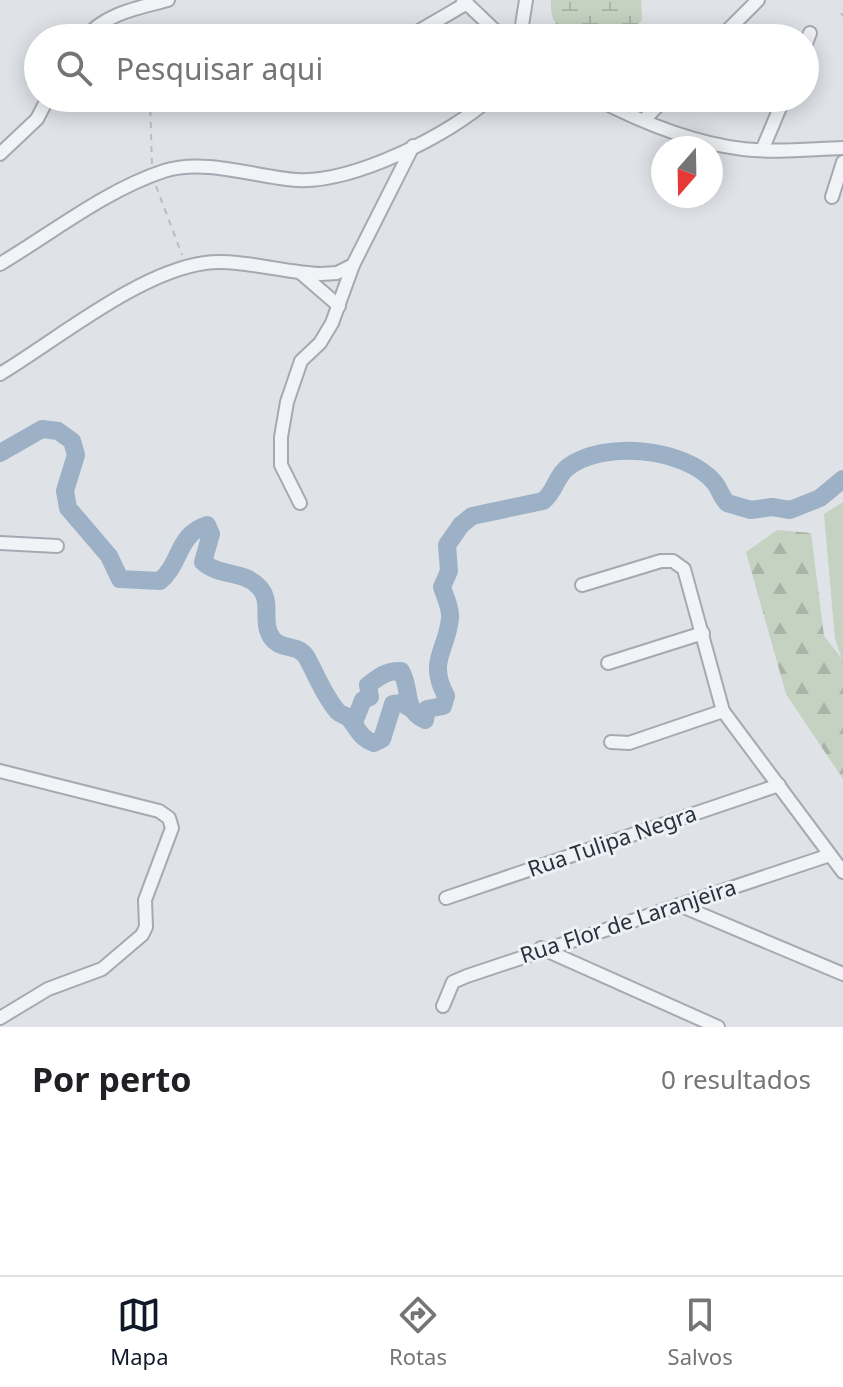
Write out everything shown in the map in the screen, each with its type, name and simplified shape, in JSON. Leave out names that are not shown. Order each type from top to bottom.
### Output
[{"type":"street","points":[[98,24],[115,15],[168,0]]},
{"type":"street","points":[[522,24],[526,0]]},
{"type":"street","points":[[734,24],[758,0]]},
{"type":"street","points":[[430,24],[465,2],[488,24]]},
{"type":"street","points":[[0,154],[41,112]]},
{"type":"street","points":[[0,264],[127,187],[165,171],[212,169],[319,180],[413,146],[447,130],[471,112]]},
{"type":"street","points":[[628,112],[720,145],[843,148]]},
{"type":"street","points":[[645,119],[652,112]]},
{"type":"street","points":[[763,148],[778,112]]},
{"type":"street","points":[[300,503],[281,465],[285,411],[297,368],[327,333],[353,265],[413,146]]},
{"type":"street","points":[[832,197],[843,162]]},
{"type":"street","points":[[0,374],[121,297],[186,267],[207,262],[321,274],[337,273],[353,265]]},
{"type":"street","points":[[302,274],[339,306]]},
{"type":"street","points":[[0,543],[57,546]]},
{"type":"street","points":[[582,585],[649,563],[673,561],[679,565],[686,574],[723,711],[843,872]]},
{"type":"street","points":[[608,663],[703,633]]},
{"type":"street","points":[[611,742],[629,743],[723,711]]},
{"type":"street","points":[[0,771],[159,811],[169,818],[172,828],[145,900],[146,927],[142,935],[102,969],[48,989],[0,1018]]},
{"type":"street","name":"Rua Tulipa Negra","points":[[446,898],[779,785]]},
{"type":"street","name":"Rua Flor de Laranjeira","points":[[443,1006],[453,982],[541,948],[830,855]]},
{"type":"street","points":[[679,905],[843,974]]},
{"type":"street","points":[[541,948],[718,1027]]},
{"type":"green space","points":[[551,0],[641,0],[642,20],[638,24],[556,24]]},
{"type":"green space","points":[[843,502],[843,662],[835,639],[824,514]]},
{"type":"green space","points":[[777,530],[811,533],[824,636],[843,660],[843,779],[786,694],[746,552]]},
{"type":"waterway","points":[[0,453],[42,429],[58,431],[72,441],[76,455],[65,491],[68,508],[109,556],[120,579],[160,581],[184,542],[197,529],[207,525],[211,534],[203,562],[258,586],[265,598],[267,625],[272,638],[304,653],[333,706],[349,718],[369,741],[374,743],[382,739],[393,704],[402,703],[410,708]]},
{"type":"waterway","points":[[349,718],[355,720],[363,700],[370,697],[368,685],[396,671],[401,671],[410,705],[418,716],[425,720],[427,709],[443,706],[446,696],[438,665],[450,618],[442,587],[449,571],[447,545],[461,525],[472,516],[543,501],[564,471],[583,458],[622,451],[665,455],[701,470],[714,482],[727,503],[751,510],[772,507],[790,510],[820,498],[843,479]]}]
